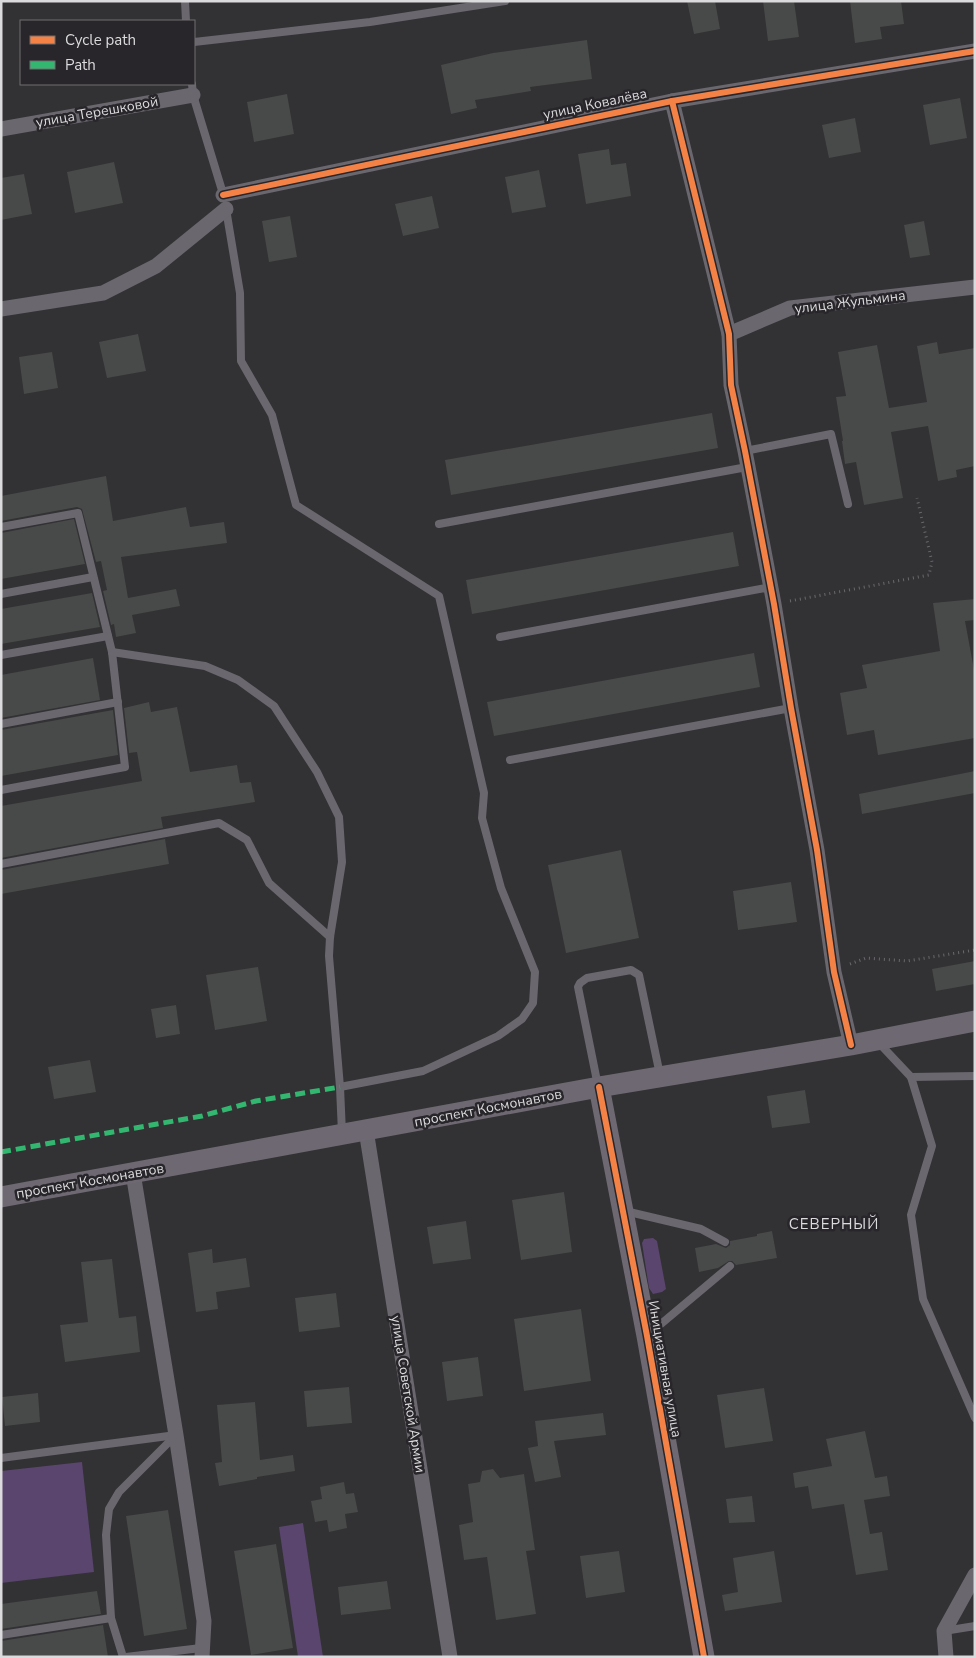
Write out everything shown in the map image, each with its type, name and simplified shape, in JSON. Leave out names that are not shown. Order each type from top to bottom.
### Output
[{"type":"main road","name":"проспект Космонавтов","points":[[1,1198],[599,1087],[851,1045],[975,1020]]},
{"type":"main road","name":"Инициативная улица","points":[[599,1087],[647,1336],[704,1657]]},
{"type":"street","name":"улица Ковалёва","points":[[225,202],[672,101],[975,51]]},
{"type":"street","name":"улица Терешковой","points":[[1,129],[193,90]]},
{"type":"street","points":[[672,101],[729,334],[731,385],[774,604],[817,850],[834,972],[851,1045]]},
{"type":"street","points":[[1,310],[103,293],[156,266],[225,202]]},
{"type":"street","name":"улица Жульмина","points":[[729,334],[790,308],[975,287]]},
{"type":"street","name":"улица Советской Армии","points":[[366,1130],[450,1657]]},
{"type":"street","points":[[133,1173],[204,1621],[201,1652]]},
{"type":"street","points":[[946,1657],[944,1631],[975,1575]]},
{"type":"lane","points":[[185,1],[186,20]]},
{"type":"lane","points":[[195,42],[370,22],[505,1]]},
{"type":"lane","points":[[193,90],[225,202],[240,293],[242,361],[272,415],[296,505],[439,596],[484,793],[482,818],[501,888],[535,972],[533,1003],[522,1018],[498,1036],[423,1071],[340,1087]]},
{"type":"lane","points":[[745,450],[831,434],[848,504]]},
{"type":"lane","points":[[439,524],[747,467]]},
{"type":"lane","points":[[1,527],[78,513],[112,652],[125,767],[1,790]]},
{"type":"lane","points":[[1,594],[94,577]]},
{"type":"lane","points":[[500,637],[770,587]]},
{"type":"lane","points":[[1,655],[108,636]]},
{"type":"lane","points":[[112,652],[205,666],[238,680],[274,706],[317,772],[339,817],[342,862],[330,936],[329,956],[342,1135]]},
{"type":"lane","points":[[1,724],[118,702]]},
{"type":"lane","points":[[510,760],[791,708]]},
{"type":"lane","points":[[1,864],[218,823],[247,840],[269,883],[330,936]]},
{"type":"lane","points":[[599,1087],[578,987],[587,978],[631,970],[639,975],[661,1077]]},
{"type":"lane","points":[[876,1039],[911,1077],[932,1146],[911,1215],[923,1299],[975,1418]]},
{"type":"lane","points":[[911,1077],[975,1076]]},
{"type":"lane","points":[[622,1210],[701,1228],[726,1242]]},
{"type":"lane","points":[[647,1336],[730,1266]]},
{"type":"lane","points":[[1,1458],[176,1435]]},
{"type":"lane","points":[[176,1435],[119,1492],[109,1509],[106,1535],[111,1618],[124,1657],[201,1652]]},
{"type":"lane","points":[[1,1635],[111,1618]]},
{"type":"lane","points":[[944,1631],[975,1626]]},
{"type":"path","points":[[774,604],[929,575],[932,562],[917,498]]},
{"type":"path","points":[[834,972],[866,958],[907,962],[975,950]]},
{"type":"shaded area","points":[[653,1238],[657,1241],[666,1289],[653,1294],[649,1288],[642,1243],[644,1239]]},
{"type":"shaded area","points":[[82,1462],[94,1572],[1,1583],[1,1471]]},
{"type":"shaded area","points":[[303,1523],[323,1657],[298,1657],[279,1527]]},
{"type":"building","points":[[687,1],[715,1],[720,29],[694,34]]},
{"type":"building","points":[[763,1],[794,1],[799,37],[768,41]]},
{"type":"building","points":[[850,1],[901,1],[904,24],[880,27],[882,39],[855,43]]},
{"type":"building","points":[[587,40],[592,79],[530,87],[531,91],[475,100],[477,108],[451,114],[441,65],[493,53]]},
{"type":"building","points":[[287,94],[294,134],[254,142],[247,102]]},
{"type":"building","points":[[960,98],[967,138],[930,145],[923,105]]},
{"type":"building","points":[[855,118],[861,152],[829,158],[822,125]]},
{"type":"building","points":[[609,149],[611,165],[626,163],[631,196],[586,204],[578,154]]},
{"type":"building","points":[[114,162],[123,203],[75,213],[67,172]]},
{"type":"building","points":[[539,170],[546,207],[512,213],[505,177]]},
{"type":"building","points":[[24,174],[32,214],[1,220],[1,178]]},
{"type":"building","points":[[432,196],[439,228],[403,236],[395,204]]},
{"type":"building","points":[[290,216],[297,257],[269,262],[262,221]]},
{"type":"building","points":[[924,221],[930,255],[910,258],[904,225]]},
{"type":"building","points":[[138,334],[146,371],[107,378],[99,342]]},
{"type":"building","points":[[937,342],[939,354],[975,348],[975,466],[956,470],[957,477],[938,481],[928,426],[891,432],[903,498],[864,505],[856,462],[845,464],[836,397],[846,396],[838,352],[877,345],[889,408],[927,402],[917,346]]},
{"type":"building","points":[[52,352],[58,388],[24,394],[19,357]]},
{"type":"building","points":[[712,413],[718,448],[451,495],[445,460]]},
{"type":"building","points":[[106,476],[113,521],[186,507],[190,527],[224,522],[227,543],[121,557],[128,598],[176,589],[180,606],[132,615],[136,633],[116,637],[114,624],[111,625],[103,591],[107,590],[101,561],[96,562],[82,509],[77,507],[1,521],[1,496]]},
{"type":"building","points":[[74,519],[85,564],[1,579],[1,533]]},
{"type":"building","points":[[733,532],[739,566],[472,614],[466,580]]},
{"type":"building","points":[[92,593],[100,627],[1,644],[1,609]]},
{"type":"building","points":[[975,599],[975,620],[965,621],[975,675],[975,738],[878,755],[874,730],[847,735],[840,693],[867,688],[862,665],[940,651],[933,603]]},
{"type":"building","points":[[754,653],[760,687],[494,736],[487,702]]},
{"type":"building","points":[[93,658],[100,700],[1,718],[1,675]]},
{"type":"building","points":[[149,702],[151,712],[177,707],[190,772],[237,765],[240,783],[251,782],[255,802],[161,817],[163,828],[1,858],[1,806],[142,781],[137,752],[129,753],[124,708]]},
{"type":"building","points":[[113,710],[118,755],[1,776],[1,730]]},
{"type":"building","points":[[975,771],[975,793],[862,814],[859,794]]},
{"type":"building","points":[[165,839],[169,864],[1,894],[1,870]]},
{"type":"building","points":[[621,850],[639,938],[566,953],[548,865]]},
{"type":"building","points":[[791,882],[797,922],[738,930],[733,891]]},
{"type":"building","points":[[975,961],[975,984],[936,991],[932,969]]},
{"type":"building","points":[[258,967],[267,1021],[215,1030],[206,975]]},
{"type":"building","points":[[176,1005],[180,1034],[156,1038],[151,1009]]},
{"type":"building","points":[[90,1060],[96,1092],[54,1099],[48,1067]]},
{"type":"building","points":[[805,1090],[810,1123],[772,1128],[767,1096]]},
{"type":"building","points":[[564,1192],[572,1252],[521,1260],[512,1200]]},
{"type":"building","points":[[466,1221],[471,1259],[433,1264],[427,1227]]},
{"type":"building","points":[[772,1231],[777,1258],[736,1265],[729,1261],[718,1268],[699,1272],[695,1248],[716,1244],[726,1248],[730,1245],[730,1241]]},
{"type":"building","points":[[212,1249],[213,1263],[246,1258],[250,1287],[216,1292],[218,1309],[196,1312],[188,1253]]},
{"type":"building","points":[[112,1259],[119,1318],[136,1316],[140,1352],[65,1362],[60,1325],[88,1322],[81,1262]]},
{"type":"building","points":[[336,1293],[340,1327],[299,1332],[295,1298]]},
{"type":"building","points":[[581,1309],[591,1381],[524,1391],[514,1319]]},
{"type":"building","points":[[478,1357],[483,1396],[447,1401],[442,1362]]},
{"type":"building","points":[[349,1387],[352,1423],[307,1427],[304,1391]]},
{"type":"building","points":[[764,1388],[773,1441],[725,1448],[717,1395]]},
{"type":"building","points":[[38,1393],[40,1422],[5,1426],[2,1397]]},
{"type":"building","points":[[255,1402],[260,1460],[293,1455],[295,1471],[219,1486],[215,1463],[222,1462],[217,1405]]},
{"type":"building","points":[[603,1413],[606,1435],[554,1441],[561,1477],[535,1482],[528,1448],[538,1446],[535,1421]]},
{"type":"building","points":[[865,1431],[875,1478],[887,1476],[890,1496],[864,1500],[870,1534],[882,1532],[888,1570],[856,1575],[844,1504],[812,1509],[808,1486],[795,1488],[793,1473],[832,1466],[826,1439]]},
{"type":"building","points":[[493,1469],[500,1478],[524,1474],[535,1550],[526,1551],[536,1614],[496,1620],[487,1557],[464,1560],[459,1525],[473,1522],[468,1484],[480,1482],[482,1471]]},
{"type":"building","points":[[344,1482],[346,1494],[354,1493],[358,1512],[345,1514],[347,1528],[329,1532],[327,1520],[315,1522],[311,1501],[322,1499],[320,1487]]},
{"type":"building","points":[[752,1496],[755,1522],[729,1523],[726,1499]]},
{"type":"building","points":[[168,1510],[187,1629],[144,1636],[126,1516]]},
{"type":"building","points":[[276,1544],[293,1648],[251,1655],[234,1551]]},
{"type":"building","points":[[619,1551],[625,1592],[586,1598],[580,1556]]},
{"type":"building","points":[[774,1551],[782,1602],[725,1611],[722,1595],[738,1592],[733,1558]]},
{"type":"building","points":[[387,1581],[391,1609],[341,1615],[338,1587]]},
{"type":"building","points":[[97,1591],[101,1614],[1,1629],[1,1604]]},
{"type":"building","points":[[103,1625],[108,1657],[1,1657],[1,1641]]},
{"type":"marked path","points":[[1,1152],[202,1116],[256,1101],[340,1087]]},
{"type":"cycle path","points":[[223,195],[672,101],[975,51]]},
{"type":"cycle path","points":[[672,101],[729,334],[731,385],[774,604],[817,850],[834,972],[851,1045]]},
{"type":"cycle path","points":[[599,1087],[647,1336],[704,1657]]},
{"type":"district","name":"СЕВЕРНЫЙ","points":[[834,1224]]}]
